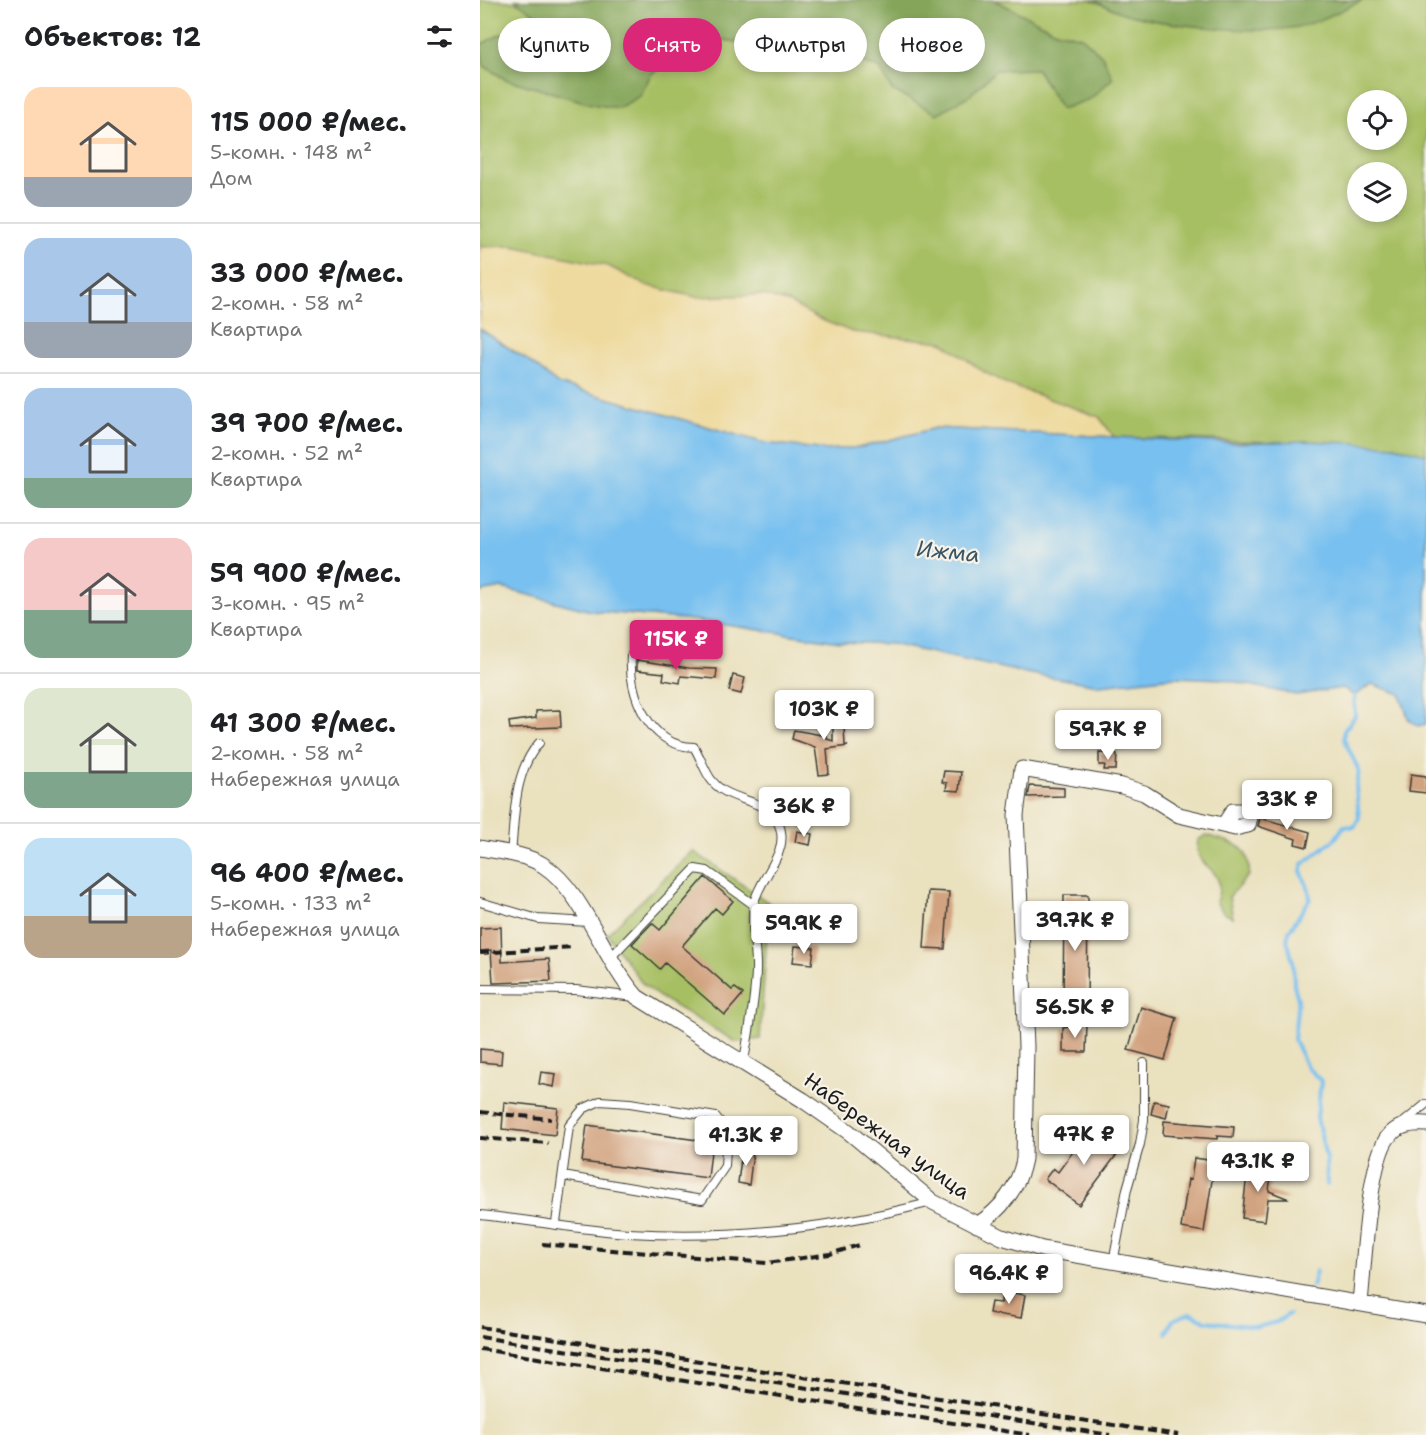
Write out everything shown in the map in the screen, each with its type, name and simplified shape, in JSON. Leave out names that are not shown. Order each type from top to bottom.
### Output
[{"type":"street","points":[[977,1225],[995,1211],[1012,1191],[1022,1172],[1024,1159],[1026,1046],[1016,815],[1022,769],[1122,786],[1144,793],[1179,815],[1224,825]]},
{"type":"street","name":"Набережная улица","points":[[480,848],[511,854],[542,865],[553,873],[589,922],[624,982],[637,997],[744,1061],[849,1132],[933,1202],[977,1225],[1002,1237],[1041,1249],[1319,1299],[1360,1303],[1426,1315]]},
{"type":"street","points":[[1360,1303],[1379,1159],[1387,1138],[1396,1129],[1410,1124],[1426,1124]]},
{"type":"lane","points":[[631,656],[631,681],[643,713],[654,730],[675,743],[694,747],[706,773],[715,784],[724,791],[764,808],[778,824],[781,834],[778,855],[754,905],[756,969],[744,1061]]},
{"type":"lane","points":[[511,854],[518,786],[530,754],[539,743]]},
{"type":"lane","points":[[611,957],[695,869],[707,870],[754,905]]},
{"type":"lane","points":[[480,902],[538,919],[589,922]]},
{"type":"lane","points":[[480,989],[576,990],[637,997]]},
{"type":"lane","points":[[1113,1263],[1127,1189],[1140,1144],[1144,1063]]},
{"type":"lane","points":[[556,1223],[569,1126],[583,1109],[600,1101],[630,1103],[716,1117],[728,1131],[725,1166],[702,1200],[563,1176]]},
{"type":"lane","points":[[1396,1129],[1426,1104]]},
{"type":"lane","points":[[480,1215],[626,1233],[739,1233],[822,1224],[933,1202]]},
{"type":"green space","points":[[480,0],[517,3],[541,18],[498,18],[498,36],[480,45]]},
{"type":"green space","points":[[515,0],[994,0],[1056,31],[1082,37],[1102,56],[1113,78],[1090,99],[1061,109],[1037,69],[996,70],[970,95],[937,114],[892,90],[882,72],[985,72],[985,18],[879,18],[879,68],[867,64],[867,18],[734,18],[734,42],[722,40],[722,18],[623,18],[623,72],[654,72],[640,96],[618,108],[592,104],[505,79],[484,66],[480,45],[498,36],[498,72],[611,72],[611,18],[540,18]]},
{"type":"green space","points":[[994,0],[1092,0],[1127,14],[1318,20],[1363,0],[1426,0],[1426,454],[1394,446],[1114,437],[1099,417],[1007,384],[984,372],[942,342],[852,332],[819,319],[790,303],[762,295],[695,297],[645,285],[608,266],[512,246],[480,247],[480,47],[484,66],[505,79],[592,104],[618,108],[640,96],[654,72],[722,72],[722,40],[734,42],[734,72],[867,72],[867,64],[879,68],[879,72],[882,72],[892,90],[937,113],[970,95],[996,70],[1037,69],[1048,89],[1082,37],[1056,31]]},
{"type":"green space","points":[[1092,0],[1363,0],[1309,24],[1273,30],[1253,30],[1162,22],[1122,12]]},
{"type":"green space","points":[[1206,835],[1238,846],[1247,856],[1249,875],[1229,897],[1233,918],[1223,912],[1216,902],[1219,889],[1218,880],[1200,858],[1198,840]]},
{"type":"green space","points":[[693,851],[769,903],[760,1039],[736,1042],[658,996],[642,983],[607,934]]},
{"type":"sand","points":[[512,246],[608,266],[645,285],[695,297],[762,295],[790,303],[819,319],[852,332],[942,342],[984,372],[1007,384],[1099,417],[1114,437],[936,428],[862,447],[828,450],[764,443],[558,384],[526,359],[480,329],[480,247]]},
{"type":"water","name":"Ижма","points":[[480,329],[526,359],[558,384],[765,443],[828,450],[862,447],[936,428],[1236,443],[1308,441],[1351,443],[1394,446],[1426,454],[1426,724],[1418,726],[1409,720],[1400,694],[1372,684],[1354,696],[1343,688],[1296,695],[1222,679],[1175,677],[1099,685],[1025,673],[891,644],[840,642],[693,620],[591,611],[502,588],[480,592]]},
{"type":"building","points":[[637,660],[689,668],[717,669],[716,679],[681,676],[680,683],[663,680],[664,673],[637,670]]},
{"type":"building","points":[[733,675],[745,678],[741,694],[729,691]]},
{"type":"building","points":[[560,710],[561,727],[510,729],[509,722],[536,718],[536,711]]},
{"type":"building","points":[[833,710],[843,710],[845,745],[848,746],[827,749],[829,774],[819,775],[815,747],[792,739],[794,730],[827,736],[827,739],[833,741]]},
{"type":"building","points":[[1063,726],[1085,726],[1085,743],[1063,743]]},
{"type":"building","points":[[1117,732],[1133,734],[1132,745],[1115,742]]},
{"type":"building","points":[[1099,753],[1117,754],[1116,770],[1104,770],[1105,765],[1099,765]]},
{"type":"building","points":[[944,771],[961,772],[959,791],[946,790],[947,783],[942,782]]},
{"type":"building","points":[[1411,774],[1426,776],[1426,793],[1409,791]]},
{"type":"building","points":[[1030,786],[1064,788],[1064,796],[1028,797]]},
{"type":"building","points":[[1260,818],[1310,832],[1307,847],[1295,844],[1296,839],[1258,826]]},
{"type":"building","points":[[797,831],[812,834],[810,845],[795,842]]},
{"type":"building","points":[[705,877],[733,901],[722,914],[715,908],[682,946],[732,990],[735,988],[743,994],[725,1015],[665,963],[660,969],[632,944],[652,923],[660,930]]},
{"type":"building","points":[[928,891],[949,892],[945,949],[924,948]]},
{"type":"building","points":[[1064,895],[1088,895],[1087,1008],[1063,1010]]},
{"type":"building","points":[[501,927],[502,962],[549,959],[551,981],[493,983],[491,950],[480,951],[480,928]]},
{"type":"building","points":[[795,946],[814,948],[812,964],[793,962]]},
{"type":"building","points":[[1141,1007],[1177,1018],[1165,1060],[1128,1050]]},
{"type":"building","points":[[1087,1024],[1086,1052],[1063,1052],[1063,1028]]},
{"type":"building","points":[[480,1049],[502,1051],[501,1064],[480,1062]]},
{"type":"building","points":[[541,1072],[556,1074],[554,1087],[539,1084]]},
{"type":"building","points":[[1154,1101],[1169,1104],[1166,1118],[1151,1114]]},
{"type":"building","points":[[504,1102],[558,1108],[555,1135],[502,1129]]},
{"type":"building","points":[[1164,1121],[1234,1127],[1233,1137],[1217,1136],[1217,1139],[1163,1135]]},
{"type":"building","points":[[587,1125],[712,1142],[708,1178],[582,1162]]},
{"type":"building","points":[[1091,1127],[1121,1149],[1079,1205],[1045,1179],[1053,1168],[1058,1172]]},
{"type":"building","points":[[742,1150],[753,1152],[749,1185],[738,1183]]},
{"type":"building","points":[[1194,1158],[1215,1161],[1204,1232],[1181,1228],[1188,1179],[1191,1180]]},
{"type":"building","points":[[1248,1165],[1272,1168],[1269,1191],[1289,1199],[1268,1199],[1265,1221],[1242,1218]]},
{"type":"building","points":[[1002,1291],[1025,1295],[1021,1318],[989,1313],[991,1302],[1001,1303]]},
{"type":"waterway","points":[[1327,1185],[1326,1158],[1317,1118],[1321,1081],[1307,1067],[1294,1040],[1298,999],[1294,985],[1293,962],[1287,940],[1289,931],[1310,899],[1309,890],[1301,871],[1303,864],[1335,839],[1344,826],[1354,827],[1359,818],[1356,787],[1359,771],[1344,739],[1344,731],[1355,716],[1354,693]]},
{"type":"waterway","points":[[1312,1286],[1316,1271]]},
{"type":"waterway","points":[[1166,1333],[1173,1320],[1190,1313],[1206,1321],[1257,1327],[1277,1322],[1289,1314]]},
{"type":"railway","points":[[480,953],[572,947]]},
{"type":"railway","points":[[480,1112],[551,1119]]},
{"type":"railway","points":[[480,1138],[548,1143]]},
{"type":"railway","points":[[542,1244],[767,1263],[830,1254],[859,1245]]},
{"type":"railway","points":[[480,1327],[1178,1435]]},
{"type":"railway","points":[[480,1337],[1110,1435]]},
{"type":"railway","points":[[480,1349],[1030,1435]]}]
